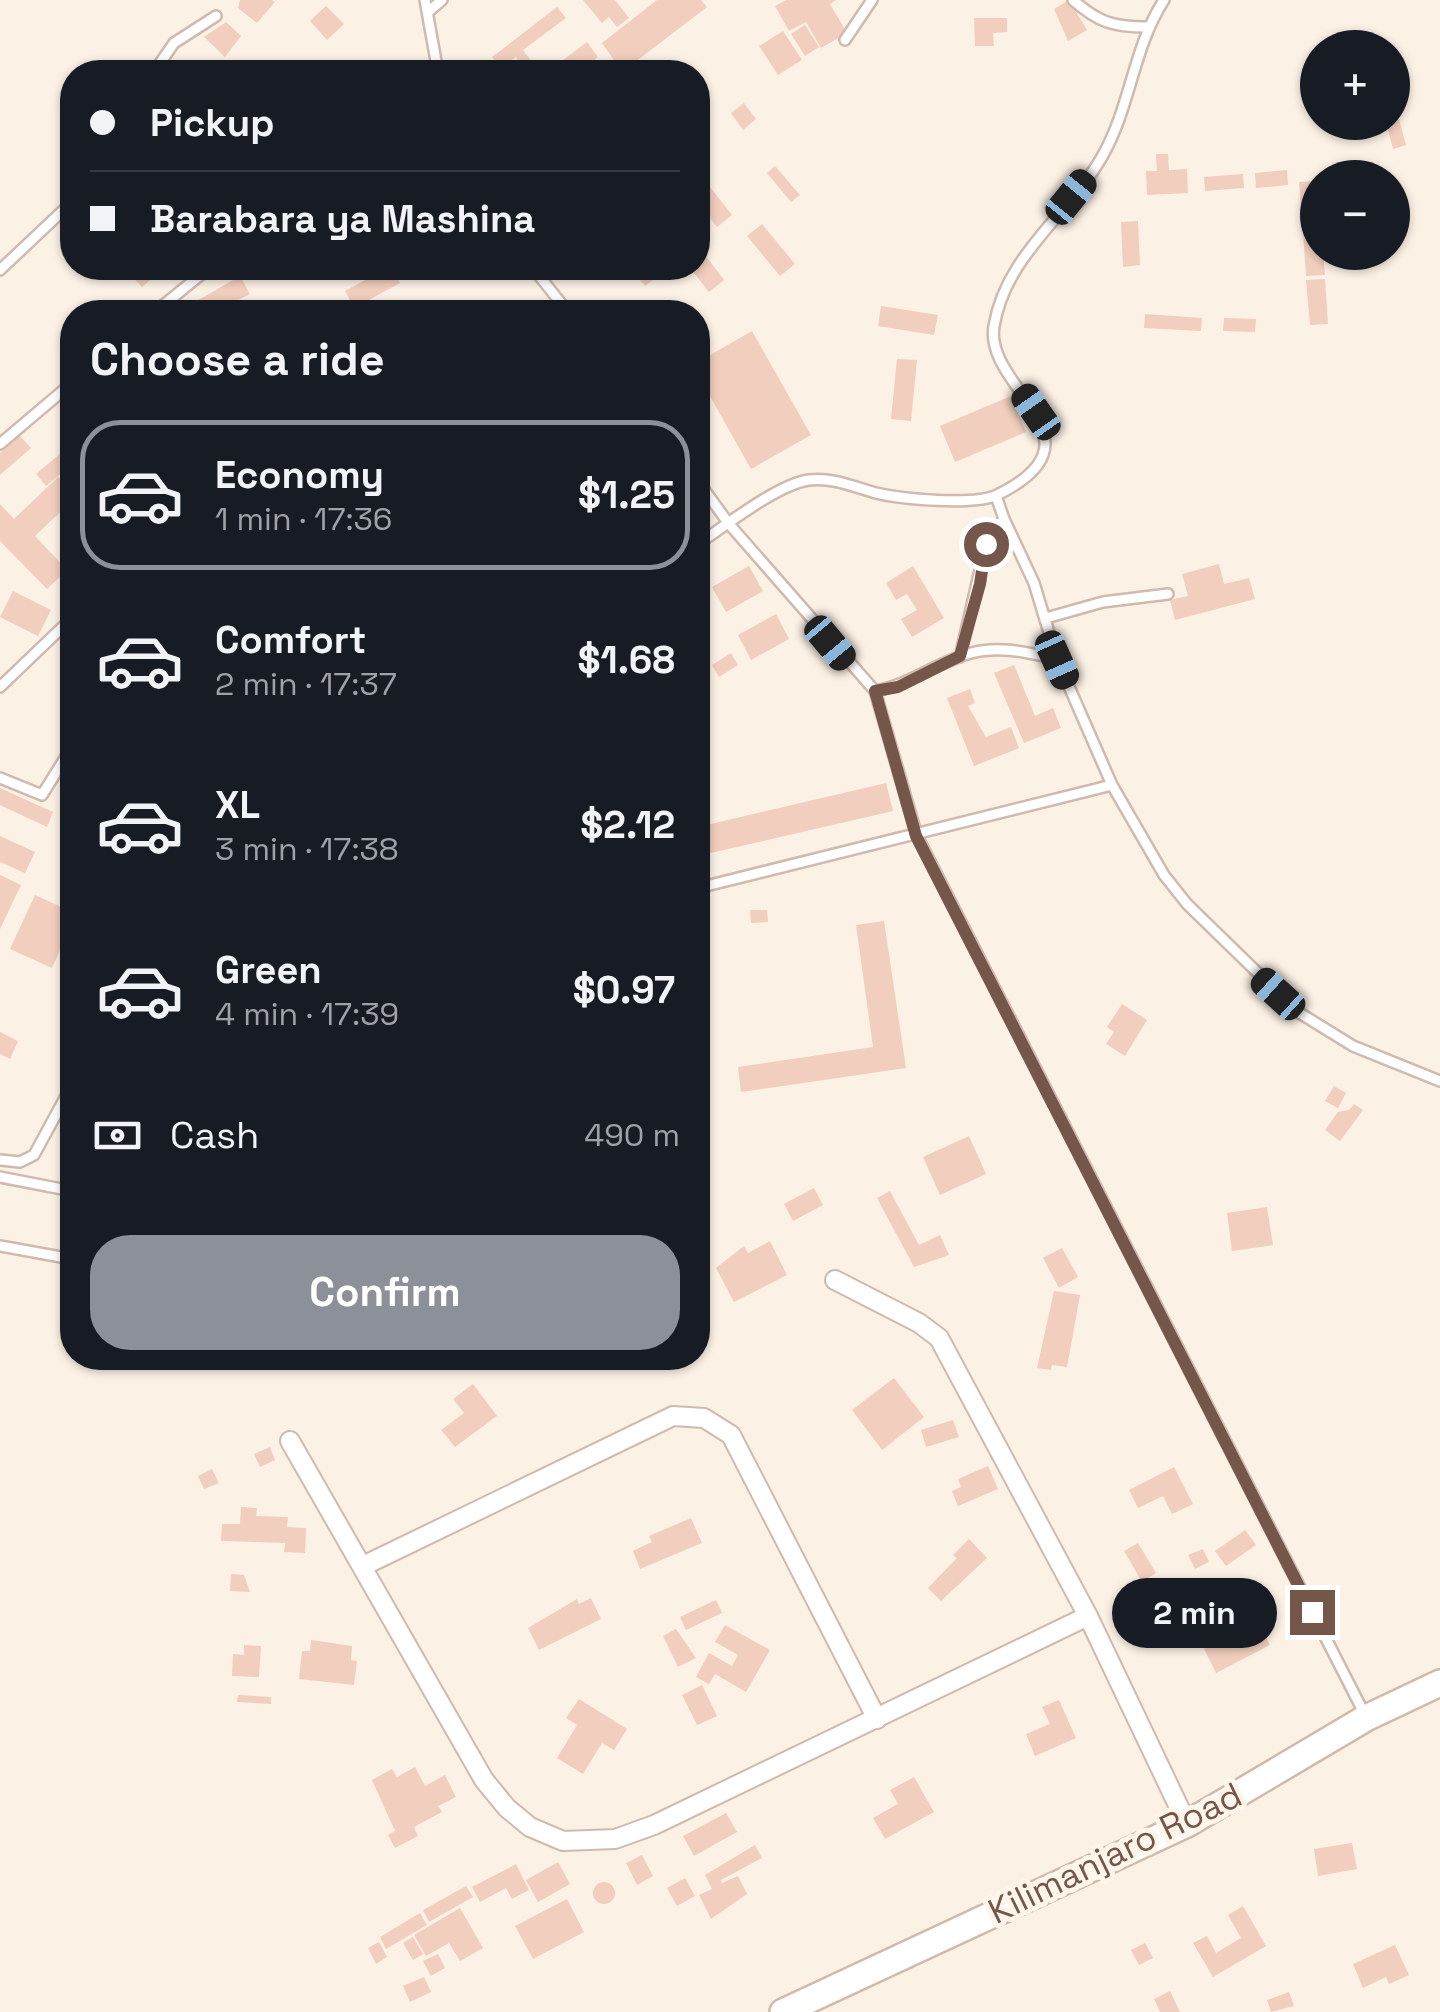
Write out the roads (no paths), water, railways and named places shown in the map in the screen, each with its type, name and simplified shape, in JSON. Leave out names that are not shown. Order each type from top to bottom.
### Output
[{"type":"main road","name":"Kilimanjaro Road","points":[[783,2012],[1186,1824],[1366,1718],[1440,1682]]},
{"type":"street","points":[[835,1280],[919,1323],[938,1338],[1088,1616],[1186,1824]]},
{"type":"street","points":[[363,1566],[673,1416],[704,1418],[732,1435],[877,1719]]},
{"type":"street","points":[[290,1441],[484,1780],[530,1827],[563,1840],[616,1839],[654,1825],[1088,1616]]},
{"type":"lane","points":[[425,0],[436,60]]},
{"type":"lane","points":[[428,12],[442,0]]},
{"type":"lane","points":[[845,40],[872,0]]},
{"type":"lane","points":[[1074,0],[1096,21],[1146,28]]},
{"type":"lane","points":[[710,536],[800,482],[815,479],[912,498],[996,496],[1036,465],[1044,431],[1036,412],[999,363],[994,328],[1017,266],[1103,155],[1130,94],[1146,28],[1164,0]]},
{"type":"lane","points":[[162,60],[174,42],[216,16]]},
{"type":"lane","points":[[0,270],[60,213]]},
{"type":"lane","points":[[170,300],[194,280]]},
{"type":"lane","points":[[543,280],[558,300]]},
{"type":"lane","points":[[0,444],[60,393]]},
{"type":"lane","points":[[996,496],[1046,618],[1057,660],[1112,784],[1164,875],[1187,904],[1298,1012],[1353,1046],[1440,1081]]},
{"type":"lane","points":[[710,498],[875,691],[916,836],[1366,1718]]},
{"type":"lane","points":[[960,656],[980,584],[986,544],[1004,519]]},
{"type":"lane","points":[[1046,618],[1103,602],[1168,594]]},
{"type":"lane","points":[[0,687],[60,630]]},
{"type":"lane","points":[[875,691],[898,687],[960,656],[988,650],[1018,650],[1057,660]]},
{"type":"lane","points":[[0,778],[42,796],[60,767]]},
{"type":"lane","points":[[710,885],[1112,784]]},
{"type":"lane","points":[[0,1160],[20,1162],[34,1155],[60,1107]]},
{"type":"lane","points":[[0,1177],[60,1189]]},
{"type":"lane","points":[[0,1246],[60,1257]]}]
